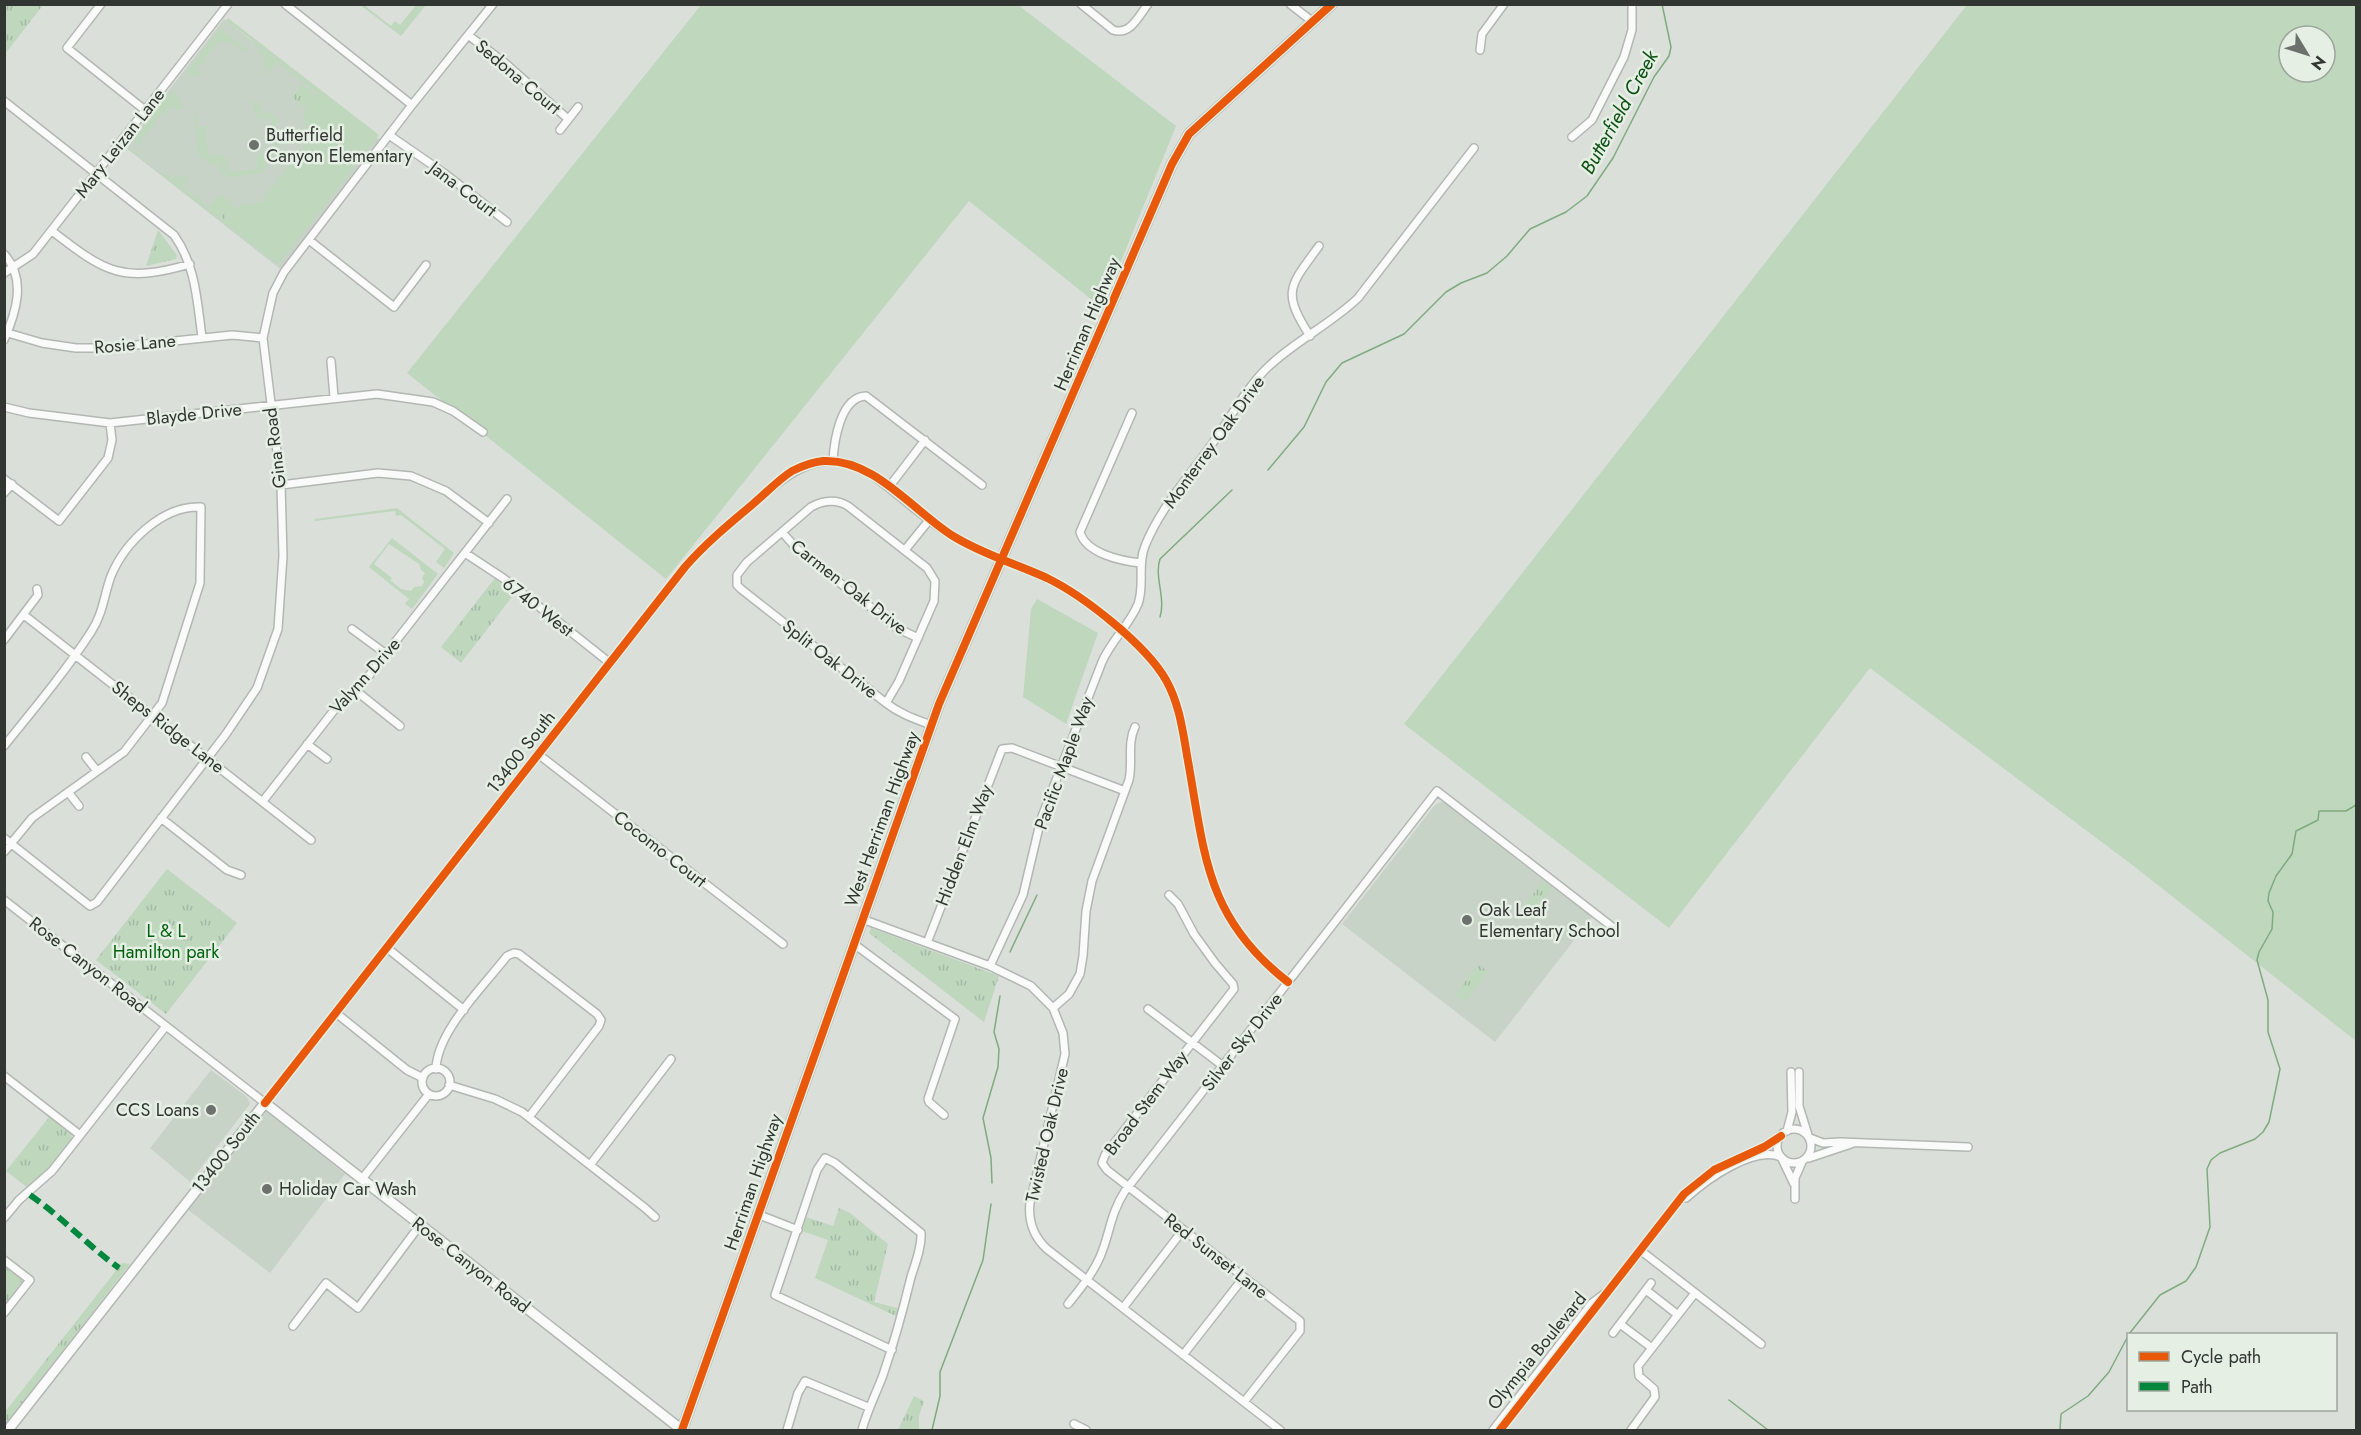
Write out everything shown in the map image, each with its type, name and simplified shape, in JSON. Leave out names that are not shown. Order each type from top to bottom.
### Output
[{"type":"main road","name":"Herriman Highway","points":[[939,704],[1183,142],[1207,116],[1332,4]]},
{"type":"main road","name":"West Herriman Highway","points":[[854,944],[939,704]]},
{"type":"main road","name":"Herriman Highway","points":[[682,1431],[854,944]]},
{"type":"main road","name":"Rose Canyon Road","points":[[265,1103],[682,1431]]},
{"type":"main road","name":"13400 South","points":[[8,1431],[265,1103]]},
{"type":"street","points":[[101,4],[67,48],[146,111]]},
{"type":"street","name":"Mary Leizan Lane","points":[[4,273],[33,254],[228,4]]},
{"type":"street","points":[[285,4],[412,105]]},
{"type":"street","name":"Gina Road","points":[[12,843],[90,906],[97,902],[207,758],[257,688],[278,629],[283,556],[281,485],[263,338],[273,293],[284,272],[493,4]]},
{"type":"street","points":[[1081,4],[1113,30],[1122,32],[1129,28],[1148,4]]},
{"type":"street","points":[[1290,4],[1313,22]]},
{"type":"street","points":[[1480,50],[1482,34],[1504,4]]},
{"type":"street","points":[[1572,137],[1592,120],[1624,57],[1632,30],[1632,4]]},
{"type":"street","name":"Sedona Court","points":[[468,35],[505,63],[568,119]]},
{"type":"street","points":[[4,101],[174,235],[190,264],[196,286],[202,337]]},
{"type":"street","name":"Sedona Court","points":[[560,130],[578,107]]},
{"type":"street","name":"Jana Court","points":[[389,135],[444,173],[507,222]]},
{"type":"street","name":"Monterrey Oak Drive","points":[[1120,630],[1139,602],[1142,588],[1141,563],[1146,542],[1178,486],[1197,466],[1268,367],[1340,315],[1358,298],[1474,148]]},
{"type":"street","points":[[52,231],[86,257],[108,270],[137,275],[165,272],[190,264]]},
{"type":"street","points":[[309,240],[394,307],[426,265]]},
{"type":"street","points":[[1310,336],[1296,313],[1290,295],[1294,280],[1319,246]]},
{"type":"street","points":[[4,254],[14,268],[18,284],[18,302],[4,340]]},
{"type":"street","name":"Rosie Lane","points":[[8,333],[42,344],[76,348],[108,348],[232,335],[263,338]]},
{"type":"street","points":[[331,361],[334,397]]},
{"type":"street","name":"Blayde Drive","points":[[4,407],[29,413],[110,423],[377,394],[433,402],[453,411],[483,432]]},
{"type":"street","points":[[982,485],[871,399],[862,396],[854,400],[841,419],[836,435],[833,461],[862,468],[955,537],[1066,589],[1120,630],[1153,661],[1166,680],[1176,703],[1206,865],[1221,904],[1245,942],[1270,968],[1288,982]]},
{"type":"street","points":[[1132,413],[1080,532],[1084,540],[1106,556],[1121,561],[1141,563]]},
{"type":"street","points":[[4,479],[59,521],[108,458],[112,440],[110,423]]},
{"type":"street","points":[[889,487],[925,440]]},
{"type":"street","name":"13400 South","points":[[265,1103],[674,581],[712,538],[794,470],[811,463],[833,461]]},
{"type":"street","points":[[281,485],[378,473],[411,476],[446,491],[489,523]]},
{"type":"street","points":[[4,493],[12,484]]},
{"type":"street","name":"Valynn Drive","points":[[263,801],[335,709],[386,654],[507,499]]},
{"type":"street","points":[[782,532],[816,504],[835,501],[848,506],[927,568],[936,586],[934,601],[899,681],[886,703]]},
{"type":"street","points":[[4,746],[76,655],[97,623],[112,574],[130,546],[151,524],[163,516],[189,507],[201,507],[200,583],[162,703],[124,752],[32,818],[4,852]]},
{"type":"street","points":[[905,550],[930,519]]},
{"type":"street","name":"Split Oak Drive","points":[[782,532],[743,566],[737,575],[736,582],[739,588],[886,703],[904,715],[931,725]]},
{"type":"street","name":"Carmen Oak Drive","points":[[782,532],[796,549],[897,628],[918,638]]},
{"type":"street","name":"6740 West","points":[[465,553],[503,578],[610,663]]},
{"type":"street","points":[[4,640],[38,595],[37,589]]},
{"type":"street","name":"Sheps Ridge Lane","points":[[24,615],[311,840]]},
{"type":"street","points":[[352,629],[386,654]]},
{"type":"street","name":"Pacific Maple Way","points":[[990,966],[1023,895],[1041,819],[1061,766],[1102,662],[1120,630]]},
{"type":"street","points":[[355,690],[400,726]]},
{"type":"street","points":[[1053,1008],[1069,994],[1080,974],[1083,962],[1086,911],[1092,880],[1130,774],[1131,740],[1135,727]]},
{"type":"street","points":[[307,744],[327,759]]},
{"type":"street","name":"Hidden Elm Way","points":[[927,943],[999,753],[1004,748],[1012,748],[1061,766]]},
{"type":"street","name":"Cocomo Court","points":[[538,754],[783,944]]},
{"type":"street","points":[[86,757],[97,771]]},
{"type":"street","points":[[1061,766],[1125,791]]},
{"type":"street","name":"Silver Sky Drive","points":[[1068,1304],[1087,1280],[1102,1251],[1112,1216],[1129,1187],[1437,791],[1615,929]]},
{"type":"street","points":[[68,792],[79,806]]},
{"type":"street","points":[[161,818],[227,870],[241,875]]},
{"type":"street","points":[[4,838],[12,843]]},
{"type":"street","name":"Broad Stem Way","points":[[1129,1187],[1105,1168],[1103,1157],[1234,987],[1194,934],[1178,904],[1169,895]]},
{"type":"street","name":"Rose Canyon Road","points":[[4,900],[265,1103]]},
{"type":"street","name":"Twisted Oak Drive","points":[[862,919],[990,966],[1030,986],[1053,1008],[1061,1026],[1065,1054],[1030,1203],[1029,1215],[1034,1233],[1043,1246],[1280,1431]]},
{"type":"street","points":[[854,944],[954,1019],[928,1099],[944,1115]]},
{"type":"street","points":[[387,948],[464,1010]]},
{"type":"street","points":[[436,1069],[442,1041],[464,1010],[507,956],[514,953],[521,956],[597,1014],[601,1020],[599,1026],[529,1117]]},
{"type":"street","points":[[1148,1009],[1222,1066]]},
{"type":"street","points":[[336,1013],[407,1070],[423,1078]]},
{"type":"street","points":[[4,1218],[49,1174],[166,1026]]},
{"type":"street","points":[[590,1165],[671,1059]]},
{"type":"street","points":[[436,1069],[447,1074],[449,1086],[442,1095],[437,1096],[429,1094],[423,1087],[423,1078],[429,1070],[436,1069]]},
{"type":"street","points":[[1794,1184],[1811,1150],[1799,1106],[1795,1072],[1792,1112],[1777,1146],[1794,1184],[1795,1199]]},
{"type":"street","points":[[4,1076],[80,1135]]},
{"type":"street","points":[[449,1086],[502,1102],[529,1117],[655,1217]]},
{"type":"street","points":[[362,1179],[429,1094]]},
{"type":"street","points":[[1784,1133],[1798,1129],[1824,1144],[1840,1142],[1968,1146]]},
{"type":"street","name":"Olympia Boulevard","points":[[1500,1431],[1684,1194],[1705,1175],[1730,1161],[1764,1147],[1784,1133]]},
{"type":"street","points":[[1781,1157],[1791,1163],[1804,1161],[1819,1153],[1851,1144]]},
{"type":"street","name":"Olympia Boulevard","points":[[1666,1216],[1700,1186],[1728,1168],[1763,1154],[1781,1157]]},
{"type":"street","points":[[862,1431],[868,1407],[892,1350],[921,1233],[835,1163],[825,1158],[817,1170],[775,1295],[892,1350]]},
{"type":"street","name":"Red Sunset Lane","points":[[1129,1187],[1298,1320],[1301,1326],[1298,1334],[1244,1402]]},
{"type":"street","points":[[757,1214],[798,1230]]},
{"type":"street","points":[[292,1326],[326,1283],[358,1308],[420,1225]]},
{"type":"street","points":[[1123,1308],[1183,1230]]},
{"type":"street","points":[[1640,1250],[1761,1344]]},
{"type":"street","points":[[4,1260],[30,1280],[4,1313]]},
{"type":"street","points":[[1183,1355],[1244,1277]]},
{"type":"street","points":[[1613,1333],[1651,1283]]},
{"type":"street","points":[[1646,1290],[1677,1316]]},
{"type":"street","name":"Olympia Boulevard","points":[[1493,1431],[1592,1304],[1606,1293]]},
{"type":"street","points":[[1631,1431],[1656,1397],[1654,1389],[1640,1378],[1637,1371],[1638,1366],[1695,1293]]},
{"type":"street","points":[[1620,1323],[1652,1348]]},
{"type":"street","points":[[788,1431],[798,1394],[805,1381],[868,1407]]},
{"type":"street","points":[[1074,1424],[1086,1431]]},
{"type":"shaded area","name":"Butterfield Canyon Elementary","points":[[224,19],[384,143],[284,272],[125,147]]},
{"type":"shaded area","name":"Oak Leaf Elementary School","points":[[1441,802],[1446,803],[1593,916],[1495,1042],[1342,924],[1435,805]]},
{"type":"shaded area","points":[[211,1070],[247,1097],[250,1104],[190,1182],[150,1148]]},
{"type":"shaded area","points":[[267,1111],[345,1174],[270,1273],[187,1209]]},
{"type":"green space","points":[[4,5],[43,5],[5,54],[4,54]]},
{"type":"green space","points":[[360,5],[364,5],[391,26],[395,21],[400,25],[416,5],[426,5],[401,36]]},
{"type":"green space","points":[[701,5],[1018,5],[1176,126],[1102,308],[969,201],[666,579],[407,373]]},
{"type":"green space","points":[[1967,5],[2356,5],[2356,1041],[2135,867],[1870,668],[1669,928],[1404,724]]},
{"type":"green space","points":[[228,18],[379,135],[278,265],[129,150],[131,149],[166,175],[182,177],[190,174],[182,186],[225,220],[235,207],[260,203],[307,142],[304,113],[319,94],[277,62],[265,75],[259,48],[226,21]]},
{"type":"green space","points":[[220,28],[246,49],[244,52],[229,40],[225,44],[219,40],[197,69],[200,73],[198,76],[193,76],[187,71]]},
{"type":"green space","points":[[302,84],[317,96],[306,109],[292,97]]},
{"type":"green space","points":[[171,91],[181,100],[182,109],[176,110],[175,106],[171,106],[171,110],[167,108],[140,141],[143,146],[133,139]]},
{"type":"green space","points":[[254,100],[261,105],[258,114],[261,116],[263,112],[269,111],[275,117],[279,150],[272,157],[267,158],[264,155],[262,157],[266,165],[261,173],[228,177],[220,171],[221,160],[212,165],[204,159],[202,146],[203,158],[199,158],[194,115],[197,115],[198,127],[205,127],[208,156],[222,155],[226,159],[228,173],[258,169],[257,156],[262,151],[275,149],[271,118],[260,119],[255,116]]},
{"type":"green space","points":[[220,194],[234,206],[224,219],[209,207]]},
{"type":"green space","points":[[158,230],[177,255],[176,259],[146,266]]},
{"type":"green space","points":[[397,508],[454,553],[444,568],[436,562],[445,549],[401,515],[396,516],[395,511],[315,521],[315,519]]},
{"type":"green space","points":[[392,538],[438,574],[412,609],[405,604],[409,599],[369,567]],"holes":[[[389,544],[419,564],[425,573],[422,578],[424,582],[422,586],[414,587],[411,591],[401,589],[390,580],[392,578],[374,564]]]},
{"type":"green space","points":[[495,578],[515,593],[461,663],[441,647]]},
{"type":"green space","points":[[1037,599],[1098,633],[1066,724],[1023,697],[1031,609]]},
{"type":"green space","name":"L & L Hamilton park","points":[[167,869],[237,923],[166,1014],[96,960]]},
{"type":"green space","points":[[1543,881],[1553,888],[1530,917],[1521,910]]},
{"type":"green space","points":[[871,928],[999,976],[984,1022],[869,933]]},
{"type":"green space","points":[[1478,964],[1488,972],[1465,1002],[1455,995]]},
{"type":"green space","points":[[50,1116],[71,1133],[72,1139],[46,1172],[28,1188],[6,1171]]},
{"type":"green space","points":[[839,1208],[850,1213],[888,1244],[874,1302],[901,1309],[898,1317],[815,1278],[828,1240],[802,1231],[806,1217],[833,1226]]},
{"type":"green space","points":[[4,1263],[23,1280],[5,1306],[4,1306]]},
{"type":"green space","points":[[122,1263],[130,1264],[5,1425],[5,1412]]},
{"type":"green space","points":[[914,1396],[924,1401],[919,1416],[919,1430],[898,1430]]},
{"type":"waterway","name":"Butterfield Creek","points":[[1268,470],[1304,427],[1326,382],[1342,363],[1404,334],[1446,292],[1461,283],[1487,273],[1507,256],[1530,229],[1566,212],[1587,196],[1613,158],[1654,77],[1669,56],[1671,47],[1662,4]]},
{"type":"waterway","name":"Butterfield Creek","points":[[1160,617],[1162,602],[1158,573],[1160,559],[1232,490]]},
{"type":"waterway","points":[[2130,1333],[2160,1295],[2186,1281],[2196,1267],[2210,1227],[2207,1169],[2211,1160],[2220,1153],[2255,1139],[2269,1122],[2280,1069],[2268,1032],[2268,1000],[2257,960],[2272,929],[2273,912],[2268,901],[2276,876],[2292,854],[2296,831],[2318,820],[2319,811],[2346,811],[2356,805]]},
{"type":"waterway","name":"Butterfield Creek","points":[[1010,952],[1037,895]]},
{"type":"waterway","name":"Butterfield Creek","points":[[992,1183],[991,1158],[983,1118],[998,1067],[999,1049],[994,1032],[1000,996]]},
{"type":"waterway","name":"Butterfield Creek","points":[[932,1430],[940,1396],[940,1372],[983,1260],[991,1204]]},
{"type":"waterway","points":[[2060,1430],[2061,1414],[2088,1396],[2109,1372],[2127,1338]]},
{"type":"waterway","points":[[1729,1400],[1768,1430]]},
{"type":"marked path","points":[[30,1195],[119,1268]]},
{"type":"cycle path","points":[[682,1430],[939,704],[1172,164],[1189,134],[1332,4]]},
{"type":"cycle path","points":[[265,1103],[685,567],[718,534],[777,482],[792,471],[823,461],[842,462],[859,468],[892,488],[953,536],[1062,586],[1113,623],[1157,666],[1171,690],[1178,709],[1199,827],[1214,883],[1225,909],[1240,934],[1261,958],[1288,982]]},
{"type":"cycle path","points":[[1500,1430],[1684,1194],[1714,1170],[1764,1147],[1781,1136]]},
{"type":"place","name":"Butterfield Canyon Elementary","points":[[254,145]]},
{"type":"place","name":"Oak Leaf Elementary School","points":[[1467,920]]},
{"type":"place","name":"CCS Loans","points":[[211,1110]]},
{"type":"place","name":"Holiday Car Wash","points":[[267,1189]]}]
